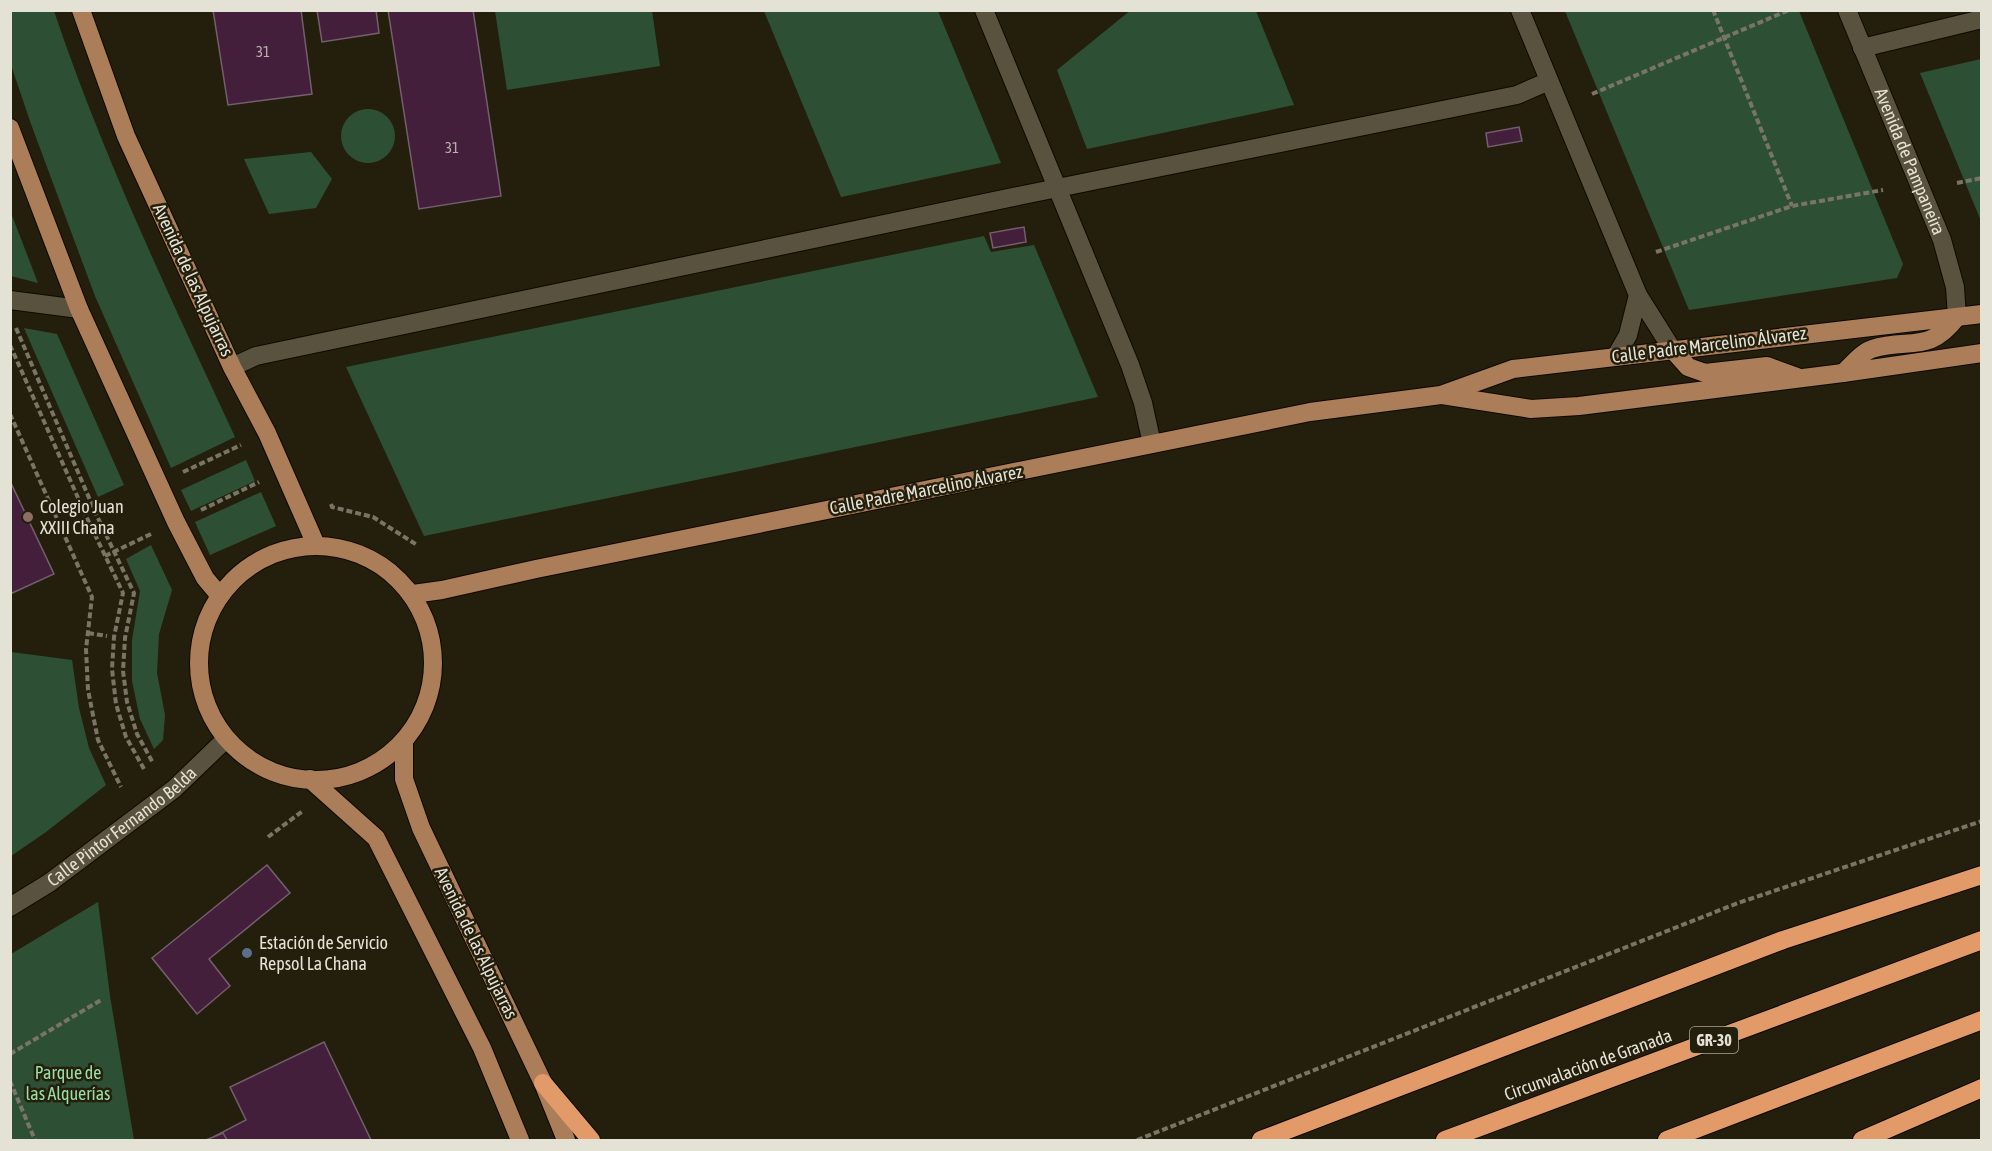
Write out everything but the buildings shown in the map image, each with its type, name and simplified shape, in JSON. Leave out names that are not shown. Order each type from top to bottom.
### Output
[{"type":"highway","points":[[1261,1140],[1783,940],[1982,875]]},
{"type":"highway","name":"Circunvalación de Granada","points":[[1445,1140],[1982,940]]},
{"type":"highway","points":[[1667,1140],[1982,1020]]},
{"type":"highway","points":[[543,1083],[591,1140]]},
{"type":"highway","points":[[1862,1140],[1982,1088]]},
{"type":"main road","name":"Avenida de las Alpujarras","points":[[81,10],[126,136],[232,367],[267,433],[316,545]]},
{"type":"main road","points":[[10,128],[79,309],[176,522],[205,578],[220,596]]},
{"type":"main road","name":"Calle Padre Marcelino Álvarez","points":[[413,594],[442,590],[1310,412],[1441,395],[1513,369],[1982,314]]},
{"type":"main road","points":[[1843,373],[1870,349],[1931,340],[1946,331],[1957,317]]},
{"type":"main road","points":[[1672,349],[1688,367],[1705,373],[1767,366],[1801,379]]},
{"type":"main road","name":"Calle Padre Marcelino Álvarez","points":[[1441,395],[1531,409],[1580,406],[1801,379],[1982,353]]},
{"type":"main road","points":[[316,545],[351,550],[379,562],[413,594],[429,629],[434,662],[428,699],[404,740],[365,770],[324,780],[289,778],[256,764],[226,739],[207,706],[198,669],[203,632],[220,596],[249,566],[283,549],[316,545]]},
{"type":"main road","name":"Avenida de las Alpujarras","points":[[404,740],[404,779],[422,828],[543,1083],[566,1140]]},
{"type":"main road","points":[[310,779],[376,838],[482,1048],[520,1140]]},
{"type":"street","points":[[984,10],[1130,365],[1143,403],[1152,444]]},
{"type":"street","points":[[1520,10],[1638,295],[1672,349]]},
{"type":"street","name":"Avenida de Pampaneira","points":[[1847,10],[1942,240],[1955,287],[1957,317]]},
{"type":"street","points":[[1862,48],[1982,19]]},
{"type":"street","points":[[232,367],[268,353],[1517,95],[1549,81]]},
{"type":"street","points":[[1616,356],[1628,335],[1638,295]]},
{"type":"street","points":[[10,300],[79,309]]},
{"type":"street","name":"Calle Pintor Fernando Belda","points":[[10,907],[49,883],[174,789],[226,739]]},
{"type":"path","points":[[1713,10],[1792,206]]},
{"type":"path","points":[[1592,94],[1789,10]]},
{"type":"path","points":[[1958,183],[1982,178]]},
{"type":"path","points":[[1656,252],[1792,206],[1883,190]]},
{"type":"path","points":[[15,325],[134,594],[125,638],[123,671],[127,702],[137,734],[153,763]]},
{"type":"path","points":[[10,345],[123,593],[114,637],[112,669],[116,704],[126,736],[144,770]]},
{"type":"path","points":[[10,414],[92,597],[86,649],[88,690],[98,740],[121,787]]},
{"type":"path","points":[[174,477],[248,441]]},
{"type":"path","points":[[191,514],[267,478]]},
{"type":"path","points":[[328,498],[332,507],[373,518],[417,545]]},
{"type":"path","points":[[105,556],[156,531]]},
{"type":"path","points":[[88,633],[107,636]]},
{"type":"path","points":[[268,837],[304,810]]},
{"type":"path","points":[[1137,1140],[1738,903],[1982,821]]},
{"type":"path","points":[[10,1054],[101,1000]]},
{"type":"path","points":[[10,1081],[35,1140]]},
{"type":"green space","points":[[1131,10],[1256,11],[1294,105],[1087,149],[1057,70]]},
{"type":"green space","points":[[10,11],[54,11],[116,173],[235,437],[171,468],[95,296],[31,124],[11,65]]},
{"type":"green space","points":[[495,11],[652,11],[660,66],[507,90]]},
{"type":"green space","points":[[764,11],[938,11],[1001,163],[841,197]]},
{"type":"green space","points":[[1565,11],[1799,11],[1903,264],[1897,278],[1689,310]]},
{"type":"green space","points":[[1982,59],[1981,221],[1920,73]]},
{"type":"green space","points":[[368,109],[378,111],[387,117],[393,126],[395,136],[393,146],[387,155],[378,161],[368,163],[358,161],[349,155],[343,146],[341,136],[343,126],[349,117],[358,111]]},
{"type":"green space","points":[[311,152],[332,179],[316,208],[269,214],[244,159]]},
{"type":"green space","points":[[11,213],[38,283],[11,276]]},
{"type":"green space","points":[[984,236],[991,252],[1034,245],[1098,397],[424,536],[346,367]]},
{"type":"green space","points":[[24,328],[57,334],[124,485],[98,497]]},
{"type":"green space","points":[[246,460],[255,481],[191,511],[181,490]]},
{"type":"green space","points":[[261,492],[276,526],[210,555],[195,522]]},
{"type":"green space","points":[[151,545],[172,590],[159,634],[157,673],[165,715],[163,740],[154,749],[140,719],[132,681],[132,640],[140,591],[126,559]]},
{"type":"green space","points":[[11,652],[72,660],[79,708],[89,748],[106,785],[11,856]]},
{"type":"green space","name":"Parque de las Alquerías","points":[[98,902],[110,996],[134,1140],[11,1140],[11,954]]},
{"type":"place","name":"Colegio Juan XXIII Chana","points":[[28,517]]},
{"type":"place","name":"Estación de Servicio Repsol La Chana","points":[[247,953]]}]
